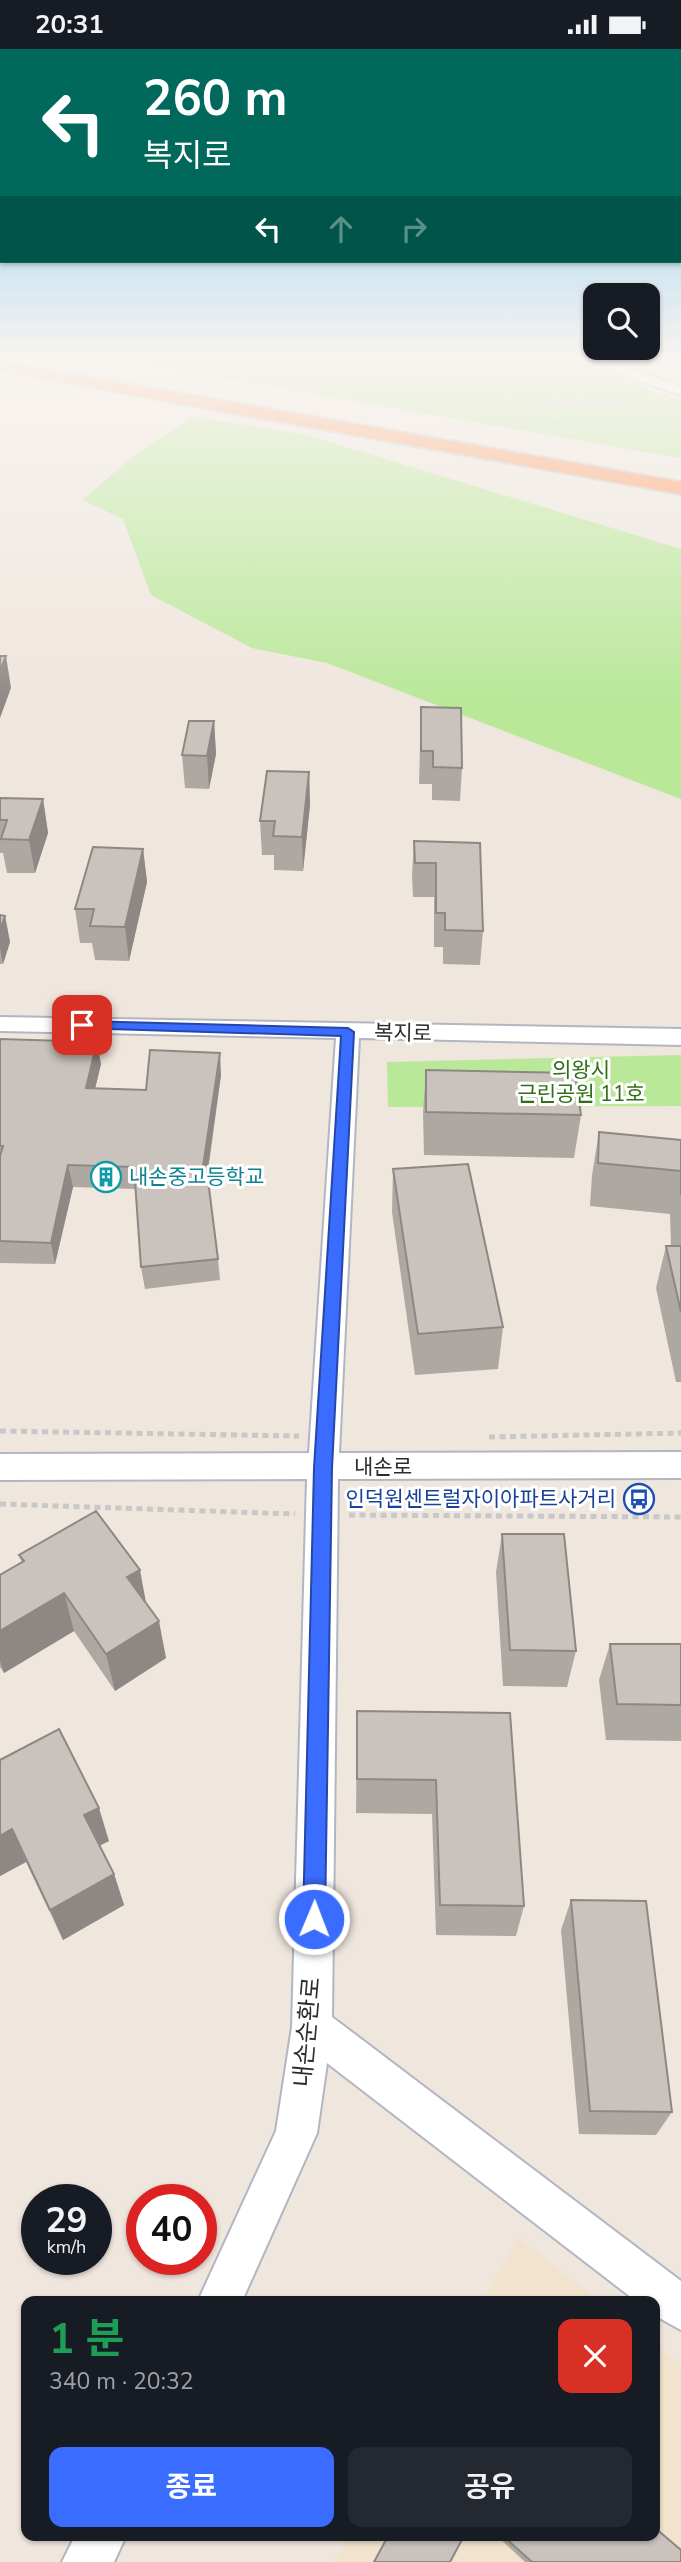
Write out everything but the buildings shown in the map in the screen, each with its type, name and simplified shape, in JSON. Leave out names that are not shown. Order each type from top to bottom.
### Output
[{"type":"highway","points":[[599,473],[681,488]]},
{"type":"street","name":"복지로","points":[[0,1024],[681,1037]]},
{"type":"street","name":"내손순환로","points":[[222,2296],[296,2133],[312,2027],[323,1468],[348,1032]]},
{"type":"street","name":"내손로","points":[[0,1467],[681,1465]]},
{"type":"street","points":[[312,2027],[681,2308]]},
{"type":"street","points":[[86,2562],[99,2541]]},
{"type":"shaded area","points":[[518,2237],[593,2296],[485,2296]]},
{"type":"shaded area","points":[[660,2349],[681,2365],[681,2562],[334,2562],[346,2541],[660,2541]]},
{"type":"green space","points":[[113,473],[432,473],[681,549],[681,799],[327,663],[252,648],[151,595],[123,519],[82,500]]},
{"type":"green space","name":"의왕시 근린공원 11호","points":[[681,1055],[681,1106],[388,1107],[387,1062]]},
{"type":"place","name":"내손중고등학교","points":[[106,1177]]},
{"type":"place","name":"인덕원센트럴자이아파트사거리","points":[[639,1499]]},
{"type":"route","points":[[82,1025],[348,1032],[323,1468],[314,1919]]}]
